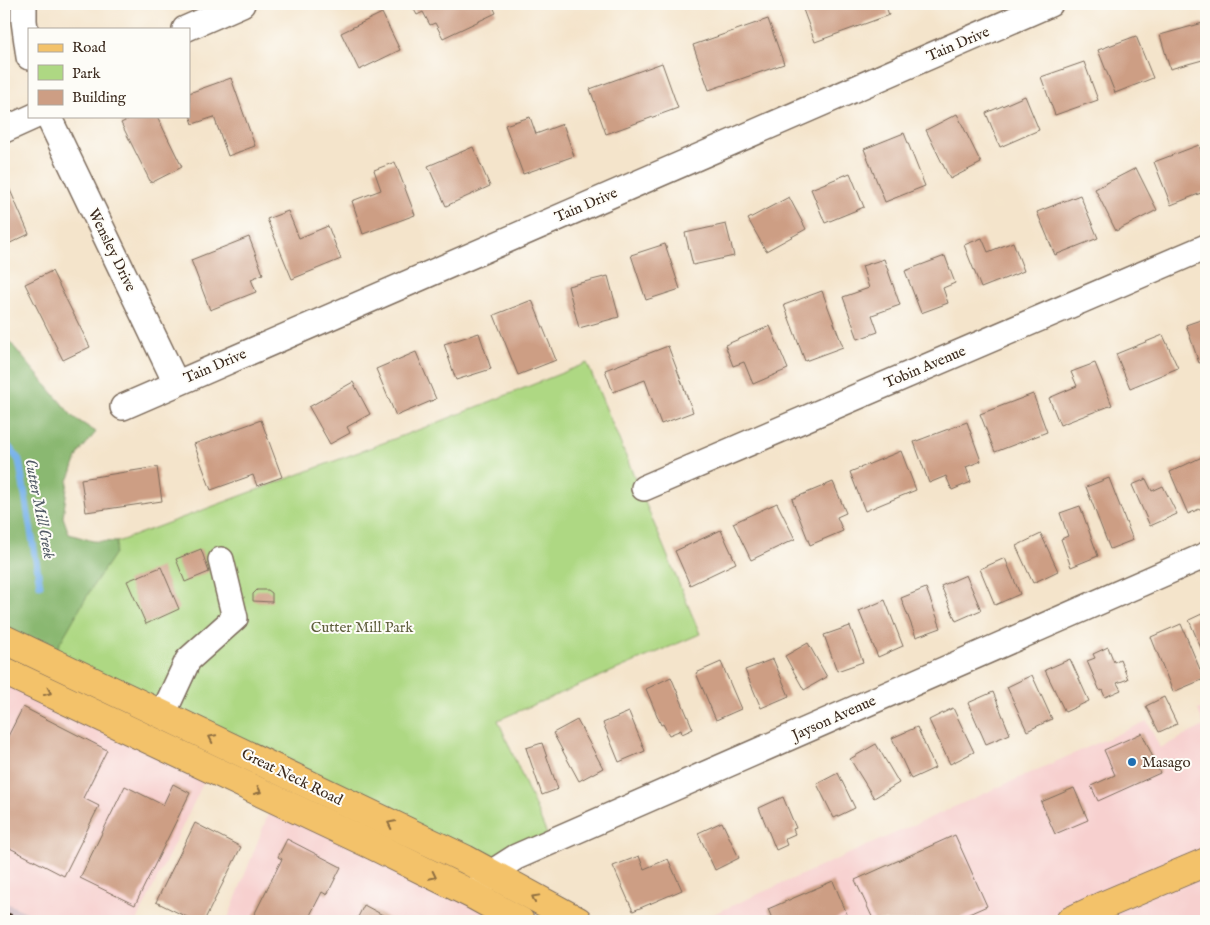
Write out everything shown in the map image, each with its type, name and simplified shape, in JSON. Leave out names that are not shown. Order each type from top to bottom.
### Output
[{"type":"main road","name":"Great Neck Road","points":[[7,640],[465,859],[578,921]]},
{"type":"main road","points":[[4,670],[7,640]]},
{"type":"main road","name":"Great Neck Road","points":[[4,670],[374,846],[473,895],[520,921]]},
{"type":"main road","points":[[1070,921],[1206,862]]},
{"type":"street","points":[[24,4],[24,22],[28,51]]},
{"type":"street","points":[[187,28],[242,4]]},
{"type":"street","name":"Tain Drive","points":[[123,407],[1050,4]]},
{"type":"street","points":[[4,130],[31,118]]},
{"type":"street","name":"Wensley Drive","points":[[49,118],[176,383]]},
{"type":"street","name":"Tobin Avenue","points":[[644,488],[1206,247]]},
{"type":"street","name":"Jayson Avenue","points":[[473,895],[491,873],[516,857],[1206,555]]},
{"type":"street","points":[[163,714],[188,660],[235,618],[221,560]]},
{"type":"shaded area","points":[[4,671],[210,769],[137,921],[47,921],[4,902]]},
{"type":"shaded area","points":[[1206,707],[1206,921],[698,921],[1147,721],[1160,748],[1204,726],[1198,710]]},
{"type":"shaded area","points":[[274,799],[520,921],[227,921]]},
{"type":"shaded area","points":[[4,902],[47,921],[4,921]]},
{"type":"green space","points":[[4,335],[73,417],[96,432],[79,453],[68,481],[63,517],[69,534],[93,541],[117,542],[115,553],[94,584],[50,660],[4,639]]},
{"type":"green space","name":"Cutter Mill Park","points":[[587,363],[700,634],[498,720],[549,839],[483,869],[50,660],[66,561],[434,424]]},
{"type":"building","points":[[411,4],[492,4],[496,13],[443,38],[435,23],[430,25],[423,12],[417,15]]},
{"type":"building","points":[[801,4],[885,4],[889,15],[815,42]]},
{"type":"building","points":[[382,13],[400,50],[359,70],[341,33]]},
{"type":"building","points":[[768,19],[784,64],[709,90],[693,45]]},
{"type":"building","points":[[1203,23],[1206,36],[1206,59],[1170,69],[1160,35]]},
{"type":"building","points":[[1136,36],[1153,78],[1115,93],[1098,50]]},
{"type":"building","points":[[1084,62],[1098,100],[1055,115],[1041,77]]},
{"type":"building","points":[[662,63],[678,108],[606,134],[590,89]]},
{"type":"building","points":[[231,78],[255,146],[228,156],[214,117],[193,124],[190,115],[190,93]]},
{"type":"building","points":[[1025,96],[1039,130],[1000,147],[986,113]]},
{"type":"building","points":[[957,114],[981,163],[950,179],[926,130]]},
{"type":"building","points":[[530,117],[536,134],[563,124],[574,156],[523,174],[505,125]]},
{"type":"building","points":[[131,118],[158,118],[182,167],[151,183],[121,123]]},
{"type":"building","points":[[904,133],[925,186],[885,202],[864,149]]},
{"type":"building","points":[[1199,145],[1206,166],[1206,191],[1171,205],[1154,162]]},
{"type":"building","points":[[473,147],[490,186],[446,206],[428,166]]},
{"type":"building","points":[[395,162],[415,215],[363,234],[352,201],[381,190],[374,170]]},
{"type":"building","points":[[1136,168],[1157,210],[1116,231],[1095,189]]},
{"type":"building","points":[[850,173],[864,207],[825,223],[811,189]]},
{"type":"building","points":[[4,176],[29,234],[4,246]]},
{"type":"building","points":[[1080,195],[1098,238],[1055,255],[1037,212]]},
{"type":"building","points":[[789,197],[806,229],[766,251],[748,219]]},
{"type":"building","points":[[288,211],[299,238],[328,226],[341,259],[292,279],[267,219]]},
{"type":"building","points":[[726,224],[734,256],[693,265],[685,233]]},
{"type":"building","points":[[249,237],[263,274],[251,279],[256,292],[210,310],[191,260]]},
{"type":"building","points":[[982,238],[988,252],[1013,242],[1024,271],[981,288],[964,245]]},
{"type":"building","points":[[665,244],[680,289],[646,300],[631,255]]},
{"type":"building","points":[[945,256],[955,283],[943,288],[948,303],[921,313],[905,271]]},
{"type":"building","points":[[884,259],[900,305],[872,315],[878,332],[858,339],[843,297],[869,288],[862,266]]},
{"type":"building","points":[[52,271],[90,347],[63,360],[25,284]]},
{"type":"building","points":[[608,276],[619,317],[579,328],[568,286]]},
{"type":"building","points":[[822,291],[843,347],[805,361],[784,305]]},
{"type":"building","points":[[532,300],[556,360],[518,375],[494,315]]},
{"type":"building","points":[[1206,318],[1206,361],[1199,363],[1186,325]]},
{"type":"building","points":[[770,326],[788,369],[753,384],[744,362],[733,366],[725,345]]},
{"type":"building","points":[[479,333],[491,369],[456,380],[444,344]]},
{"type":"building","points":[[1163,335],[1178,368],[1130,388],[1116,354]]},
{"type":"building","points":[[668,346],[693,412],[661,424],[645,380],[613,392],[605,370]]},
{"type":"building","points":[[416,352],[436,399],[396,416],[376,369]]},
{"type":"building","points":[[1095,363],[1112,405],[1060,425],[1049,398],[1077,386],[1071,372]]},
{"type":"building","points":[[353,382],[370,414],[347,427],[350,433],[330,444],[309,407]]},
{"type":"building","points":[[1033,394],[1047,432],[995,452],[980,414]]},
{"type":"building","points":[[261,420],[282,477],[257,486],[253,475],[211,490],[194,444]]},
{"type":"building","points":[[967,422],[981,461],[966,467],[971,482],[952,490],[946,476],[929,483],[914,442]]},
{"type":"building","points":[[901,451],[916,490],[865,511],[850,472]]},
{"type":"building","points":[[1202,457],[1206,468],[1206,506],[1188,514],[1170,472]]},
{"type":"building","points":[[157,467],[162,501],[86,512],[81,479]]},
{"type":"building","points":[[1109,478],[1133,540],[1110,549],[1086,487]]},
{"type":"building","points":[[1146,479],[1152,491],[1163,486],[1177,514],[1150,526],[1132,485]]},
{"type":"building","points":[[833,482],[846,513],[837,517],[843,531],[810,545],[792,499]]},
{"type":"building","points":[[777,503],[795,539],[751,560],[733,523]]},
{"type":"building","points":[[1080,506],[1098,556],[1071,567],[1061,539],[1068,536],[1060,513]]},
{"type":"building","points":[[721,530],[736,563],[690,585],[675,551]]},
{"type":"building","points":[[1041,534],[1058,571],[1033,583],[1016,546]]},
{"type":"building","points":[[201,549],[209,572],[185,582],[176,559]]},
{"type":"building","points":[[1005,558],[1020,594],[995,605],[980,569]]},
{"type":"building","points":[[161,567],[179,609],[146,624],[127,581]]},
{"type":"building","points":[[966,575],[981,610],[956,621],[941,586]]},
{"type":"building","points":[[926,588],[941,628],[916,637],[901,598]]},
{"type":"building","points":[[257,590],[268,590],[272,593],[272,602],[253,601],[253,594]]},
{"type":"building","points":[[885,600],[903,646],[878,657],[859,611]]},
{"type":"building","points":[[1206,612],[1206,660],[1189,620]]},
{"type":"building","points":[[1181,624],[1204,679],[1173,692],[1151,637]]},
{"type":"building","points":[[850,626],[863,662],[837,671],[824,635]]},
{"type":"building","points":[[808,643],[827,677],[804,690],[785,656]]},
{"type":"building","points":[[1108,647],[1114,662],[1120,659],[1128,679],[1117,683],[1121,690],[1105,697],[1102,690],[1100,691],[1087,661],[1095,658],[1093,654]]},
{"type":"building","points":[[773,659],[789,696],[761,708],[745,670]]},
{"type":"building","points":[[1070,659],[1089,701],[1065,712],[1045,670]]},
{"type":"building","points":[[721,662],[741,709],[716,720],[696,673]]},
{"type":"building","points":[[1032,675],[1052,719],[1027,731],[1007,687]]},
{"type":"building","points":[[671,677],[693,729],[682,734],[681,730],[669,735],[663,724],[661,725],[646,689]]},
{"type":"building","points":[[993,692],[1010,734],[986,744],[968,703]]},
{"type":"building","points":[[1164,697],[1177,724],[1159,732],[1146,706]]},
{"type":"building","points":[[23,707],[107,750],[83,798],[99,806],[64,876],[4,845],[4,744]]},
{"type":"building","points":[[953,708],[974,752],[950,764],[929,720]]},
{"type":"building","points":[[629,712],[645,751],[619,762],[603,723]]},
{"type":"building","points":[[577,720],[603,768],[579,781],[553,733]]},
{"type":"building","points":[[917,727],[935,768],[911,779],[892,738]]},
{"type":"building","name":"Masago","points":[[1142,733],[1160,773],[1098,801],[1091,786],[1115,775],[1104,750]]},
{"type":"building","points":[[542,743],[558,789],[542,795],[526,748]]},
{"type":"building","points":[[876,744],[899,783],[874,798],[850,759]]},
{"type":"building","points":[[838,773],[855,808],[834,818],[817,784]]},
{"type":"building","points":[[173,784],[190,793],[135,905],[80,878],[125,786],[163,805]]},
{"type":"building","points":[[1074,788],[1088,820],[1055,834],[1041,802]]},
{"type":"building","points":[[783,797],[796,828],[793,829],[795,834],[786,838],[787,845],[776,850],[759,808]]},
{"type":"building","points":[[722,822],[739,858],[715,870],[698,833]]},
{"type":"building","points":[[195,823],[241,847],[204,921],[195,921],[156,902]]},
{"type":"building","points":[[955,835],[987,906],[953,921],[874,921],[855,880]]},
{"type":"building","points":[[287,839],[341,867],[327,895],[322,892],[307,921],[251,921],[282,859],[278,857]]},
{"type":"building","points":[[639,856],[644,869],[668,859],[682,890],[633,911],[613,866]]},
{"type":"building","points":[[833,881],[847,914],[831,921],[773,921],[768,909]]},
{"type":"building","points":[[364,905],[394,921],[356,921]]},
{"type":"waterway","name":"Cutter Mill Creek","points":[[4,441],[19,460],[40,585]]},
{"type":"railway","points":[[4,913],[23,921]]},
{"type":"place","name":"Masago","points":[[1132,762]]}]
